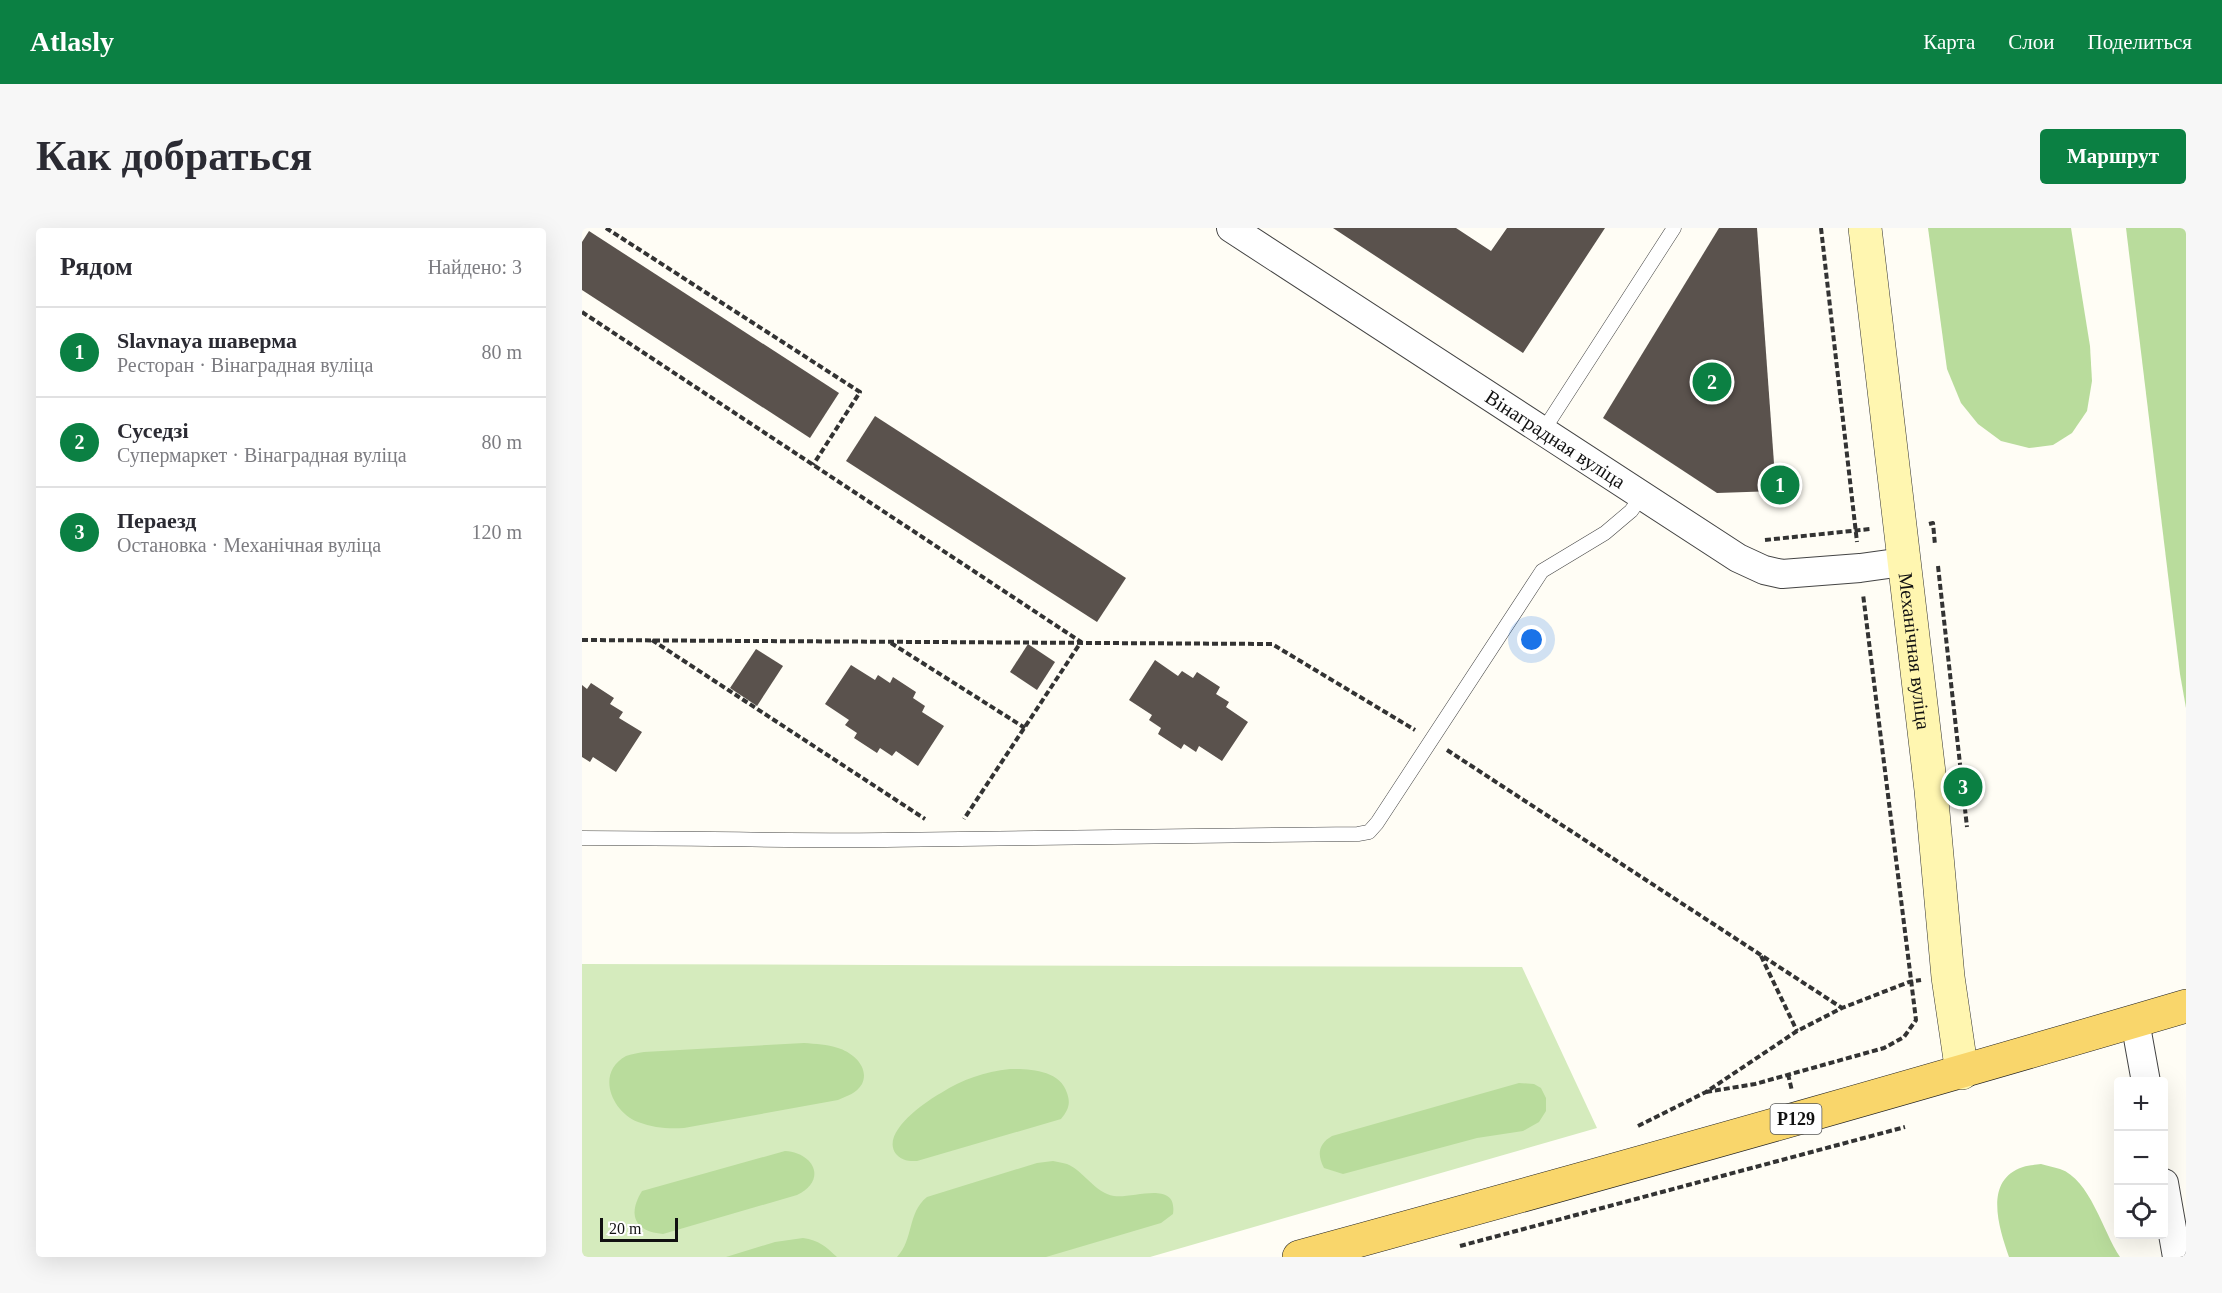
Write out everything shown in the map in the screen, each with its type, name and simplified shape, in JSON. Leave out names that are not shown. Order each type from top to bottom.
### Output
[{"type":"main road","name":"Р129","points":[[1299,1257],[1630,1167],[1962,1073],[2186,1006]]},
{"type":"street","name":"Вінаградная вуліца","points":[[1231,228],[1738,558],[1764,570],[1782,574],[1903,562]]},
{"type":"street","name":"Механічная вуліца","points":[[1865,228],[1931,790],[1948,977],[1962,1073]]},
{"type":"street","points":[[2135,1021],[2145,1077]]},
{"type":"street","points":[[2163,1185],[2177,1257]]},
{"type":"lane","points":[[1543,431],[1674,228]]},
{"type":"lane","points":[[582,838],[885,840],[974,837],[1299,835],[1369,832],[1542,571],[1605,533],[1631,511],[1642,496]]},
{"type":"path","points":[[606,228],[860,392],[813,465]]},
{"type":"path","points":[[1706,1092],[1755,1084],[1884,1048],[1904,1037],[1916,1020],[1909,982],[1821,228]]},
{"type":"path","points":[[582,312],[1081,642]]},
{"type":"path","points":[[1755,537],[1764,540],[1855,530]]},
{"type":"path","points":[[1938,566],[1967,827]]},
{"type":"path","points":[[582,640],[1272,644],[1420,733]]},
{"type":"path","points":[[652,640],[926,820]]},
{"type":"path","points":[[889,642],[1024,728]]},
{"type":"path","points":[[954,821],[963,821],[1081,642]]},
{"type":"path","points":[[1441,746],[1842,1008]]},
{"type":"path","points":[[1761,955],[1797,1031]]},
{"type":"path","points":[[1638,1126],[1706,1092],[1797,1031],[1842,1008],[1909,982],[1929,978]]},
{"type":"path","points":[[1453,1248],[1905,1127]]},
{"type":"green space","points":[[1928,228],[2071,228],[2090,346],[2092,381],[2087,411],[2072,433],[2053,445],[2029,448],[2001,441],[1978,424],[1961,403],[1947,369]]},
{"type":"green space","points":[[2126,228],[2186,228],[2186,708],[2180,674]]},
{"type":"green space","points":[[582,964],[1522,967],[1597,1128],[1150,1257],[582,1257]]},
{"type":"green space","points":[[804,1043],[834,1047],[854,1057],[864,1072],[860,1087],[852,1094],[838,1100],[684,1128],[661,1128],[638,1122],[621,1110],[611,1092],[609,1082],[611,1072],[626,1056],[644,1052]]},
{"type":"green space","points":[[1010,1069],[1043,1072],[1058,1080],[1063,1085],[1069,1100],[1067,1110],[1061,1119],[917,1161],[908,1161],[896,1154],[893,1146],[894,1137],[899,1128],[925,1103],[966,1080]]},
{"type":"green space","points":[[1519,1083],[1534,1084],[1541,1088],[1546,1098],[1546,1111],[1539,1122],[1523,1131],[1477,1138],[1343,1174],[1324,1168],[1320,1154],[1321,1146],[1332,1136]]},
{"type":"green space","points":[[785,1151],[804,1157],[814,1169],[812,1182],[797,1195],[663,1234],[646,1230],[636,1221],[635,1208],[642,1191]]},
{"type":"green space","points":[[1053,1161],[1073,1167],[1107,1194],[1122,1196],[1152,1193],[1169,1197],[1173,1203],[1173,1214],[1161,1223],[1046,1257],[897,1257],[906,1242],[916,1211],[927,1197],[1037,1163]]},
{"type":"green space","points":[[2041,1164],[2060,1169],[2080,1183],[2120,1257],[2009,1257],[1998,1219],[1998,1194],[2003,1182],[2011,1173],[2025,1166]]},
{"type":"green space","points":[[803,1238],[818,1242],[837,1257],[726,1257],[775,1242]]},
{"type":"building","points":[[1333,228],[1456,228],[1491,251],[1507,228],[1605,228],[1523,353]]},
{"type":"building","points":[[1719,228],[1757,228],[1776,491],[1717,493],[1603,418]]},
{"type":"building","points":[[589,231],[839,393],[810,438],[582,290],[582,242]]},
{"type":"building","points":[[875,416],[1126,578],[1097,622],[846,461]]},
{"type":"building","points":[[1028,644],[1055,662],[1037,690],[1010,672]]},
{"type":"building","points":[[756,649],[783,666],[757,706],[730,688]]},
{"type":"building","points":[[1155,660],[1178,676],[1182,671],[1193,678],[1197,672],[1220,687],[1216,694],[1229,702],[1226,707],[1248,722],[1222,761],[1199,746],[1196,752],[1184,744],[1181,749],[1158,734],[1161,728],[1149,720],[1152,715],[1129,700]]},
{"type":"building","points":[[851,665],[875,680],[878,675],[890,683],[893,677],[916,692],[913,698],[925,706],[922,712],[944,726],[918,766],[896,751],[892,756],[880,748],[877,753],[854,738],[857,733],[845,725],[849,720],[825,704]]},
{"type":"building","points":[[591,683],[614,698],[610,704],[623,712],[619,718],[642,732],[616,772],[593,757],[590,762],[582,757],[582,685],[587,689]]},
{"type":"place","name":"Суседзі","points":[[1712,382]]},
{"type":"place","name":"Slavnaya шаверма","points":[[1780,485]]},
{"type":"place","name":"Пераезд","points":[[1963,787]]}]
